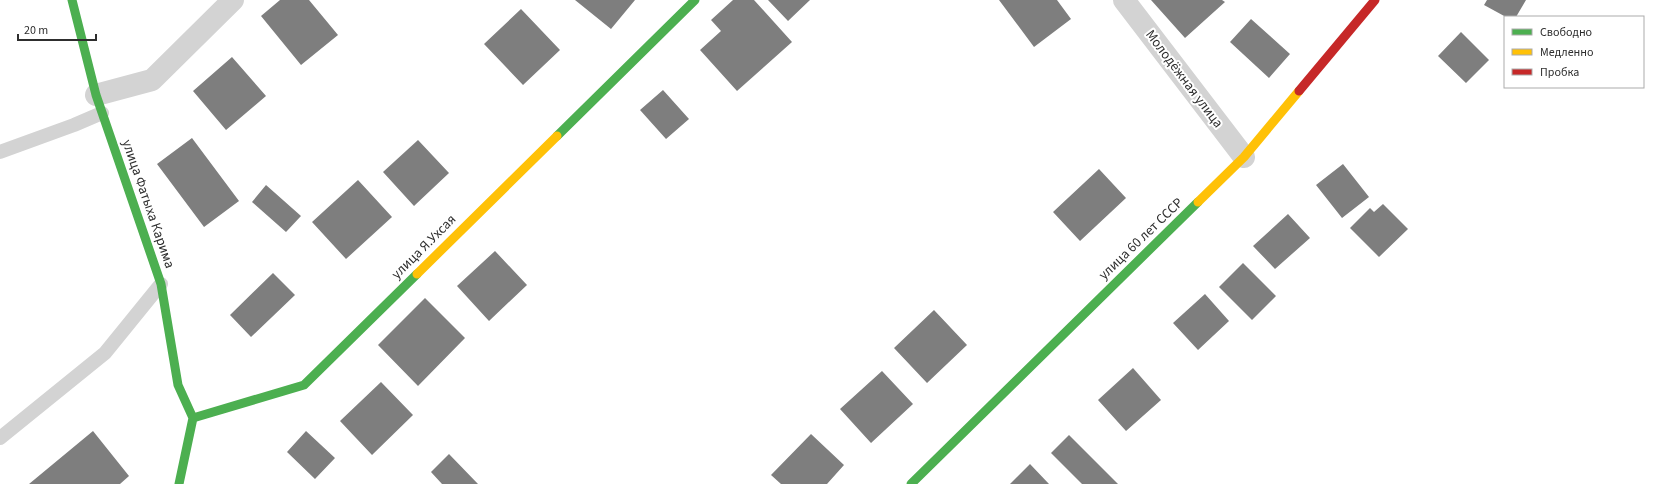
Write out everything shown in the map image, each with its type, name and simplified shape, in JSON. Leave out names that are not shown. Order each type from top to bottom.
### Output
[{"type":"street","name":"улица Фатыха Карима","points":[[72,0],[99,104],[161,284],[178,385],[193,418]]},
{"type":"street","points":[[99,104],[152,80],[234,0]]},
{"type":"street","name":"улица Я.Ухсая","points":[[193,418],[304,385],[695,0]]},
{"type":"street","name":"Молодёжная улица","points":[[1124,0],[1244,157]]},
{"type":"street","name":"улица 60 лет СССР","points":[[911,484],[1244,157],[1375,0]]},
{"type":"street","points":[[179,484],[193,418]]},
{"type":"lane","points":[[0,152],[74,125],[99,104]]},
{"type":"lane","points":[[0,438],[105,353],[161,284]]},
{"type":"building","points":[[280,0],[309,0],[338,35],[301,65],[261,16]]},
{"type":"building","points":[[575,0],[635,0],[611,29]]},
{"type":"building","points":[[733,0],[754,0],[792,42],[737,91],[700,50],[721,31],[711,20]]},
{"type":"building","points":[[768,0],[810,0],[788,21]]},
{"type":"building","points":[[999,0],[1057,0],[1071,19],[1034,47]]},
{"type":"building","points":[[1151,0],[1222,0],[1225,2],[1185,38]]},
{"type":"building","points":[[1487,0],[1526,0],[1517,16],[1504,16],[1484,5]]},
{"type":"building","points":[[521,9],[560,50],[523,85],[484,44]]},
{"type":"building","points":[[1251,19],[1290,54],[1269,78],[1230,42]]},
{"type":"building","points":[[1461,32],[1489,60],[1466,83],[1438,56]]},
{"type":"building","points":[[232,57],[266,96],[226,130],[193,91]]},
{"type":"building","points":[[663,90],[689,119],[666,139],[640,110]]},
{"type":"building","points":[[192,138],[239,201],[204,227],[157,164]]},
{"type":"building","points":[[418,140],[449,173],[414,206],[383,172]]},
{"type":"building","points":[[1343,164],[1369,197],[1342,218],[1316,185]]},
{"type":"building","points":[[1099,169],[1126,198],[1080,241],[1053,212]]},
{"type":"building","points":[[358,180],[392,217],[346,259],[312,222]]},
{"type":"building","points":[[266,185],[301,216],[286,232],[252,202]]},
{"type":"building","points":[[1383,204],[1408,229],[1379,257],[1350,228],[1370,208],[1374,212]]},
{"type":"building","points":[[1288,214],[1310,238],[1275,269],[1253,246]]},
{"type":"building","points":[[495,251],[527,285],[489,321],[457,286]]},
{"type":"building","points":[[1243,263],[1276,296],[1252,320],[1219,287]]},
{"type":"building","points":[[273,273],[295,295],[251,337],[230,315]]},
{"type":"building","points":[[1205,294],[1229,321],[1198,350],[1173,323]]},
{"type":"building","points":[[425,298],[465,338],[418,386],[378,345]]},
{"type":"building","points":[[934,310],[967,345],[927,383],[894,348]]},
{"type":"building","points":[[1133,368],[1161,400],[1126,431],[1098,400]]},
{"type":"building","points":[[882,371],[913,404],[871,443],[840,409]]},
{"type":"building","points":[[381,382],[413,415],[372,455],[340,421]]},
{"type":"building","points":[[93,431],[129,476],[120,484],[29,484]]},
{"type":"building","points":[[306,431],[335,458],[315,479],[287,452]]},
{"type":"building","points":[[811,434],[844,465],[827,484],[781,484],[771,475]]},
{"type":"building","points":[[1069,435],[1118,484],[1082,484],[1051,453]]},
{"type":"building","points":[[449,454],[478,484],[442,484],[431,472]]},
{"type":"building","points":[[1030,464],[1049,484],[1010,484]]},
{"type":"traffic: fast","points":[[72,0],[96,95],[161,284],[178,385],[193,418]]},
{"type":"traffic: fast","points":[[557,136],[695,0]]},
{"type":"traffic: fast","points":[[911,484],[1198,202]]},
{"type":"traffic: fast","points":[[179,484],[193,418],[304,385],[417,274]]},
{"type":"traffic: slow","points":[[1198,202],[1244,157],[1299,91]]},
{"type":"traffic: slow","points":[[417,274],[557,136]]},
{"type":"traffic: jam","points":[[1299,91],[1375,0]]}]
